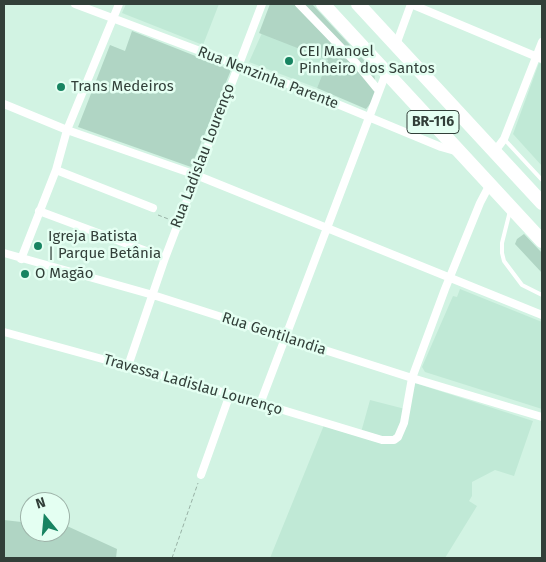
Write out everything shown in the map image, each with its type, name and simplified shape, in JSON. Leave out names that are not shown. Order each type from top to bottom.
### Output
[{"type":"highway","name":"BR-116","points":[[323,4],[542,241]]},
{"type":"highway","name":"BR-116","points":[[358,4],[542,202]]},
{"type":"street","name":"Rua Nenzinha Parente","points":[[75,4],[301,90],[369,119],[461,152]]},
{"type":"street","points":[[21,259],[56,170],[67,130],[119,4]]},
{"type":"street","name":"Rua Ladislau Lourenço","points":[[128,366],[165,258],[262,4]]},
{"type":"street","points":[[299,4],[380,92]]},
{"type":"street","points":[[396,45],[411,4],[539,58]]},
{"type":"street","points":[[495,151],[504,139],[539,58],[542,42]]},
{"type":"street","points":[[260,404],[386,73]]},
{"type":"street","points":[[4,104],[67,130],[196,175],[542,315]]},
{"type":"street","points":[[56,170],[153,211]]},
{"type":"street","points":[[412,378],[480,203],[490,184]]},
{"type":"street","points":[[39,211],[165,258]]},
{"type":"street","name":"Rua Gentilandia","points":[[4,254],[153,295],[542,418]]},
{"type":"street","name":"Travessa Ladislau Lourenço","points":[[4,332],[230,394],[390,441],[398,437],[404,423],[412,378]]},
{"type":"street","points":[[201,475],[230,394]]},
{"type":"lane","points":[[504,139],[542,180]]},
{"type":"lane","points":[[511,207],[502,243],[504,261],[522,285],[542,295]]},
{"type":"path","points":[[153,211],[179,222]]},
{"type":"path","points":[[172,558],[201,475]]},
{"type":"shaded area","points":[[126,4],[219,4],[203,45],[122,13]]},
{"type":"shaded area","points":[[270,4],[312,4],[374,71],[376,91],[374,99],[366,109],[317,88],[328,60],[259,33]]},
{"type":"shaded area","points":[[132,31],[231,70],[191,167],[78,127],[110,45],[125,51]]},
{"type":"shaded area","name":"CEI Manoel Pinheiro dos Santos","points":[[262,33],[328,60],[317,88],[249,62]]},
{"type":"shaded area","points":[[539,63],[542,64],[542,166],[513,134]]},
{"type":"shaded area","points":[[524,234],[542,253],[542,273],[515,244],[517,239]]},
{"type":"shaded area","points":[[460,289],[542,322],[542,409],[425,372],[422,367],[453,296],[457,297]]},
{"type":"shaded area","points":[[415,383],[533,421],[514,476],[495,470],[472,482],[472,496],[469,501],[477,506],[445,558],[270,558],[324,425],[360,436],[370,400],[409,410]]},
{"type":"shaded area","points":[[4,520],[20,522],[20,542],[70,542],[70,527],[117,549],[116,558],[4,558]]},
{"type":"place","name":"CEI Manoel Pinheiro dos Santos","points":[[289,61]]},
{"type":"place","name":"Trans Medeiros","points":[[61,87]]},
{"type":"place","name":"Igreja Batista | Parque Betânia","points":[[38,246]]},
{"type":"place","name":"O Magão","points":[[25,274]]}]
